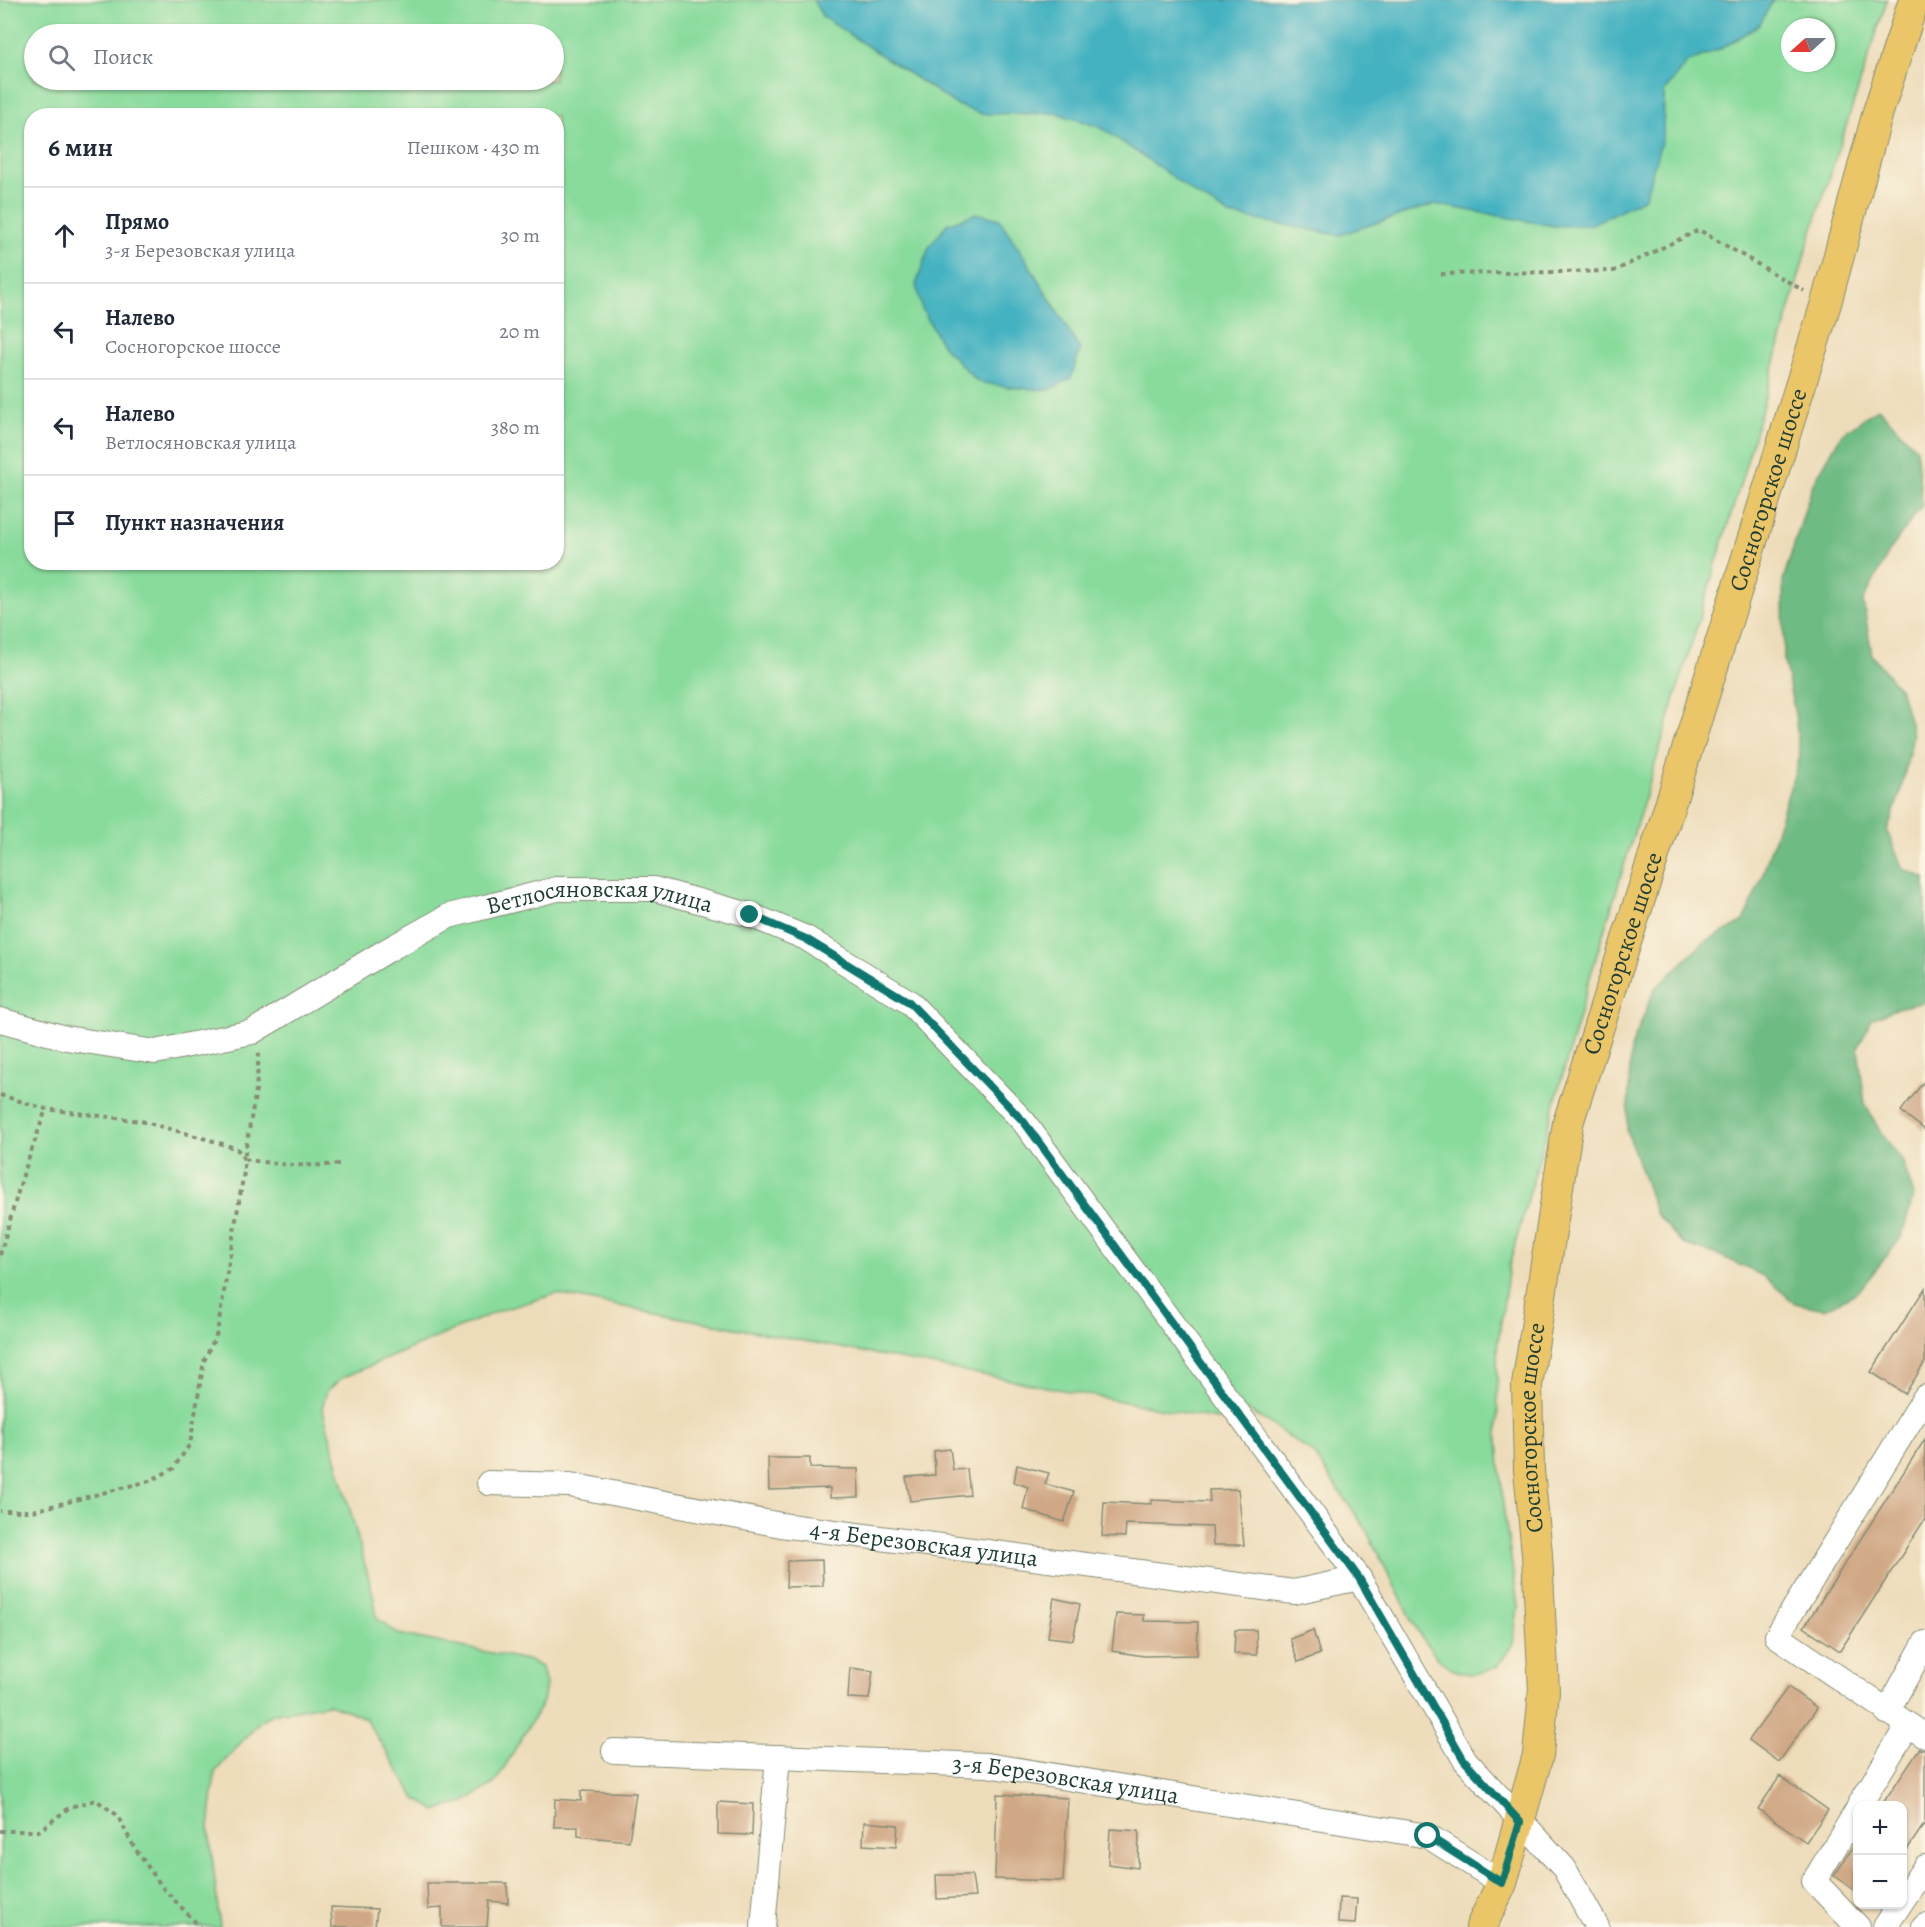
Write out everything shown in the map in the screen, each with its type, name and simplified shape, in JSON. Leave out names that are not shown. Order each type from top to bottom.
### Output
[{"type":"main road","name":"Сосногорское шоссе","points":[[1481,1927],[1502,1883],[1520,1822],[1538,1755],[1545,1691],[1537,1554],[1529,1470],[1527,1385],[1568,1123],[1665,824],[1826,303],[1878,112],[1914,0]]},
{"type":"street","name":"Ветлосяновская улица","points":[[0,1020],[66,1038],[155,1052],[252,1032],[386,951],[449,916],[557,889],[654,889],[750,915],[806,939],[909,1002],[1024,1122],[1359,1578],[1464,1760],[1564,1868],[1597,1927]]},
{"type":"street","points":[[1863,1801],[1916,1731],[1777,1636],[1925,1397]]},
{"type":"street","name":"4-я Березовская улица","points":[[489,1483],[570,1485],[782,1525],[1294,1593],[1359,1578]]},
{"type":"street","points":[[1887,1712],[1925,1643]]},
{"type":"street","name":"3-я Березовская улица","points":[[614,1751],[987,1765],[1428,1836],[1502,1883]]},
{"type":"street","points":[[763,1927],[777,1757]]},
{"type":"street","points":[[1853,1815],[1814,1881],[1858,1927]]},
{"type":"street","points":[[1907,1894],[1925,1867]]},
{"type":"street","points":[[1885,1927],[1897,1909]]},
{"type":"path","points":[[1441,274],[1614,271],[1699,230],[1826,303]]},
{"type":"path","points":[[0,1511],[33,1510],[149,1481],[173,1469],[190,1444],[204,1361],[217,1333],[256,1090],[260,1027]]},
{"type":"path","points":[[0,1095],[46,1109],[141,1121],[237,1149],[244,1159],[275,1165],[340,1164]]},
{"type":"path","points":[[0,1255],[22,1178],[46,1109]]},
{"type":"path","points":[[0,1831],[39,1831],[69,1807],[96,1800],[117,1815],[134,1847],[163,1888],[200,1927]]},
{"type":"green space","points":[[0,0],[813,0],[823,17],[957,105],[1019,114],[1056,113],[1100,127],[1195,194],[1230,215],[1339,235],[1435,204],[1554,226],[1663,135],[1664,92],[1687,62],[1720,49],[1759,25],[1773,0],[1887,0],[1810,237],[1743,475],[1590,977],[1509,1266],[1497,1349],[1498,1441],[1503,1505],[1518,1606],[1513,1644],[1497,1667],[1472,1675],[1454,1670],[1437,1658],[1418,1632],[1365,1528],[1314,1454],[1246,1410],[1216,1419],[556,1294],[498,1311],[342,1378],[327,1391],[322,1407],[373,1594],[377,1618],[398,1634],[531,1661],[542,1668],[546,1684],[543,1702],[495,1783],[464,1802],[436,1811],[417,1800],[365,1718],[328,1704],[272,1714],[260,1721],[215,1772],[209,1828],[220,1927],[0,1927]],"holes":[[[999,219],[1056,308],[1049,390],[978,382],[943,346],[922,309]]]},
{"type":"green space","points":[[1878,408],[1916,448],[1922,505],[1890,550],[1863,601],[1872,655],[1901,691],[1913,735],[1900,794],[1887,831],[1903,869],[1925,878],[1925,1002],[1897,1008],[1872,1019],[1858,1048],[1865,1104],[1880,1131],[1903,1162],[1914,1195],[1901,1238],[1858,1292],[1825,1309],[1795,1303],[1763,1276],[1721,1256],[1683,1244],[1656,1214],[1627,1131],[1631,1048],[1654,990],[1703,943],[1744,921],[1761,880],[1800,756],[1795,714],[1784,660],[1783,580],[1813,484],[1841,435]]},
{"type":"water","points":[[813,0],[1773,0],[1759,25],[1720,49],[1687,62],[1664,92],[1663,135],[1645,198],[1590,225],[1554,226],[1435,204],[1339,235],[1230,215],[1195,194],[1100,127],[1056,113],[982,114],[957,105],[823,17]]},
{"type":"water","points":[[977,213],[999,219],[1080,349],[1071,378],[1049,390],[978,382],[943,346],[922,309],[916,285],[929,247],[947,224]]},
{"type":"building","points":[[1925,1080],[1925,1130],[1901,1111]]},
{"type":"building","points":[[1925,1288],[1925,1362],[1905,1394],[1871,1372]]},
{"type":"building","points":[[1925,1439],[1925,1519],[1840,1651],[1804,1627]]},
{"type":"building","points":[[950,1449],[953,1470],[967,1469],[970,1495],[910,1501],[906,1477],[935,1475],[934,1451]]},
{"type":"building","points":[[768,1458],[810,1458],[810,1468],[858,1469],[859,1497],[830,1498],[830,1488],[769,1490]]},
{"type":"building","points":[[1017,1465],[1049,1473],[1045,1484],[1074,1492],[1064,1522],[1023,1509],[1028,1487],[1014,1482]]},
{"type":"building","points":[[1238,1489],[1244,1545],[1213,1545],[1212,1527],[1126,1524],[1125,1537],[1102,1536],[1104,1502],[1151,1504],[1151,1500],[1210,1502],[1209,1490]]},
{"type":"building","points":[[822,1560],[823,1586],[786,1587],[787,1561]]},
{"type":"building","points":[[1054,1598],[1080,1604],[1073,1640],[1048,1637]]},
{"type":"building","points":[[1116,1614],[1144,1615],[1144,1621],[1198,1622],[1197,1655],[1144,1656],[1112,1651]]},
{"type":"building","points":[[1235,1630],[1256,1630],[1257,1655],[1234,1654]]},
{"type":"building","points":[[1313,1630],[1320,1654],[1298,1662],[1290,1639]]},
{"type":"building","points":[[850,1668],[873,1671],[869,1699],[848,1698]]},
{"type":"building","points":[[1788,1687],[1817,1708],[1779,1762],[1749,1740]]},
{"type":"building","points":[[1919,1749],[1925,1750],[1925,1823],[1907,1850],[1907,1801],[1884,1801]]},
{"type":"building","points":[[1780,1776],[1828,1810],[1806,1842],[1758,1809]]},
{"type":"building","points":[[581,1791],[636,1793],[629,1841],[578,1836],[578,1827],[554,1827],[555,1799],[581,1801]]},
{"type":"building","points":[[997,1794],[1068,1798],[1063,1881],[995,1879]]},
{"type":"building","points":[[718,1802],[753,1804],[752,1835],[718,1834]]},
{"type":"building","points":[[864,1822],[898,1825],[896,1847],[863,1845]]},
{"type":"building","points":[[1110,1829],[1139,1831],[1138,1868],[1108,1864]]},
{"type":"building","points":[[1853,1847],[1853,1889],[1834,1876]]},
{"type":"building","points":[[936,1875],[972,1875],[975,1897],[937,1899]]},
{"type":"building","points":[[427,1883],[507,1883],[508,1903],[489,1901],[487,1927],[442,1927],[442,1908],[428,1909]]},
{"type":"building","points":[[1339,1898],[1357,1899],[1355,1924],[1338,1923]]},
{"type":"building","points":[[331,1907],[377,1909],[375,1927],[332,1927]]},
{"type":"route","points":[[750,915],[806,939],[909,1002],[1024,1122],[1359,1578],[1464,1760],[1520,1822],[1502,1883],[1428,1836]]}]
